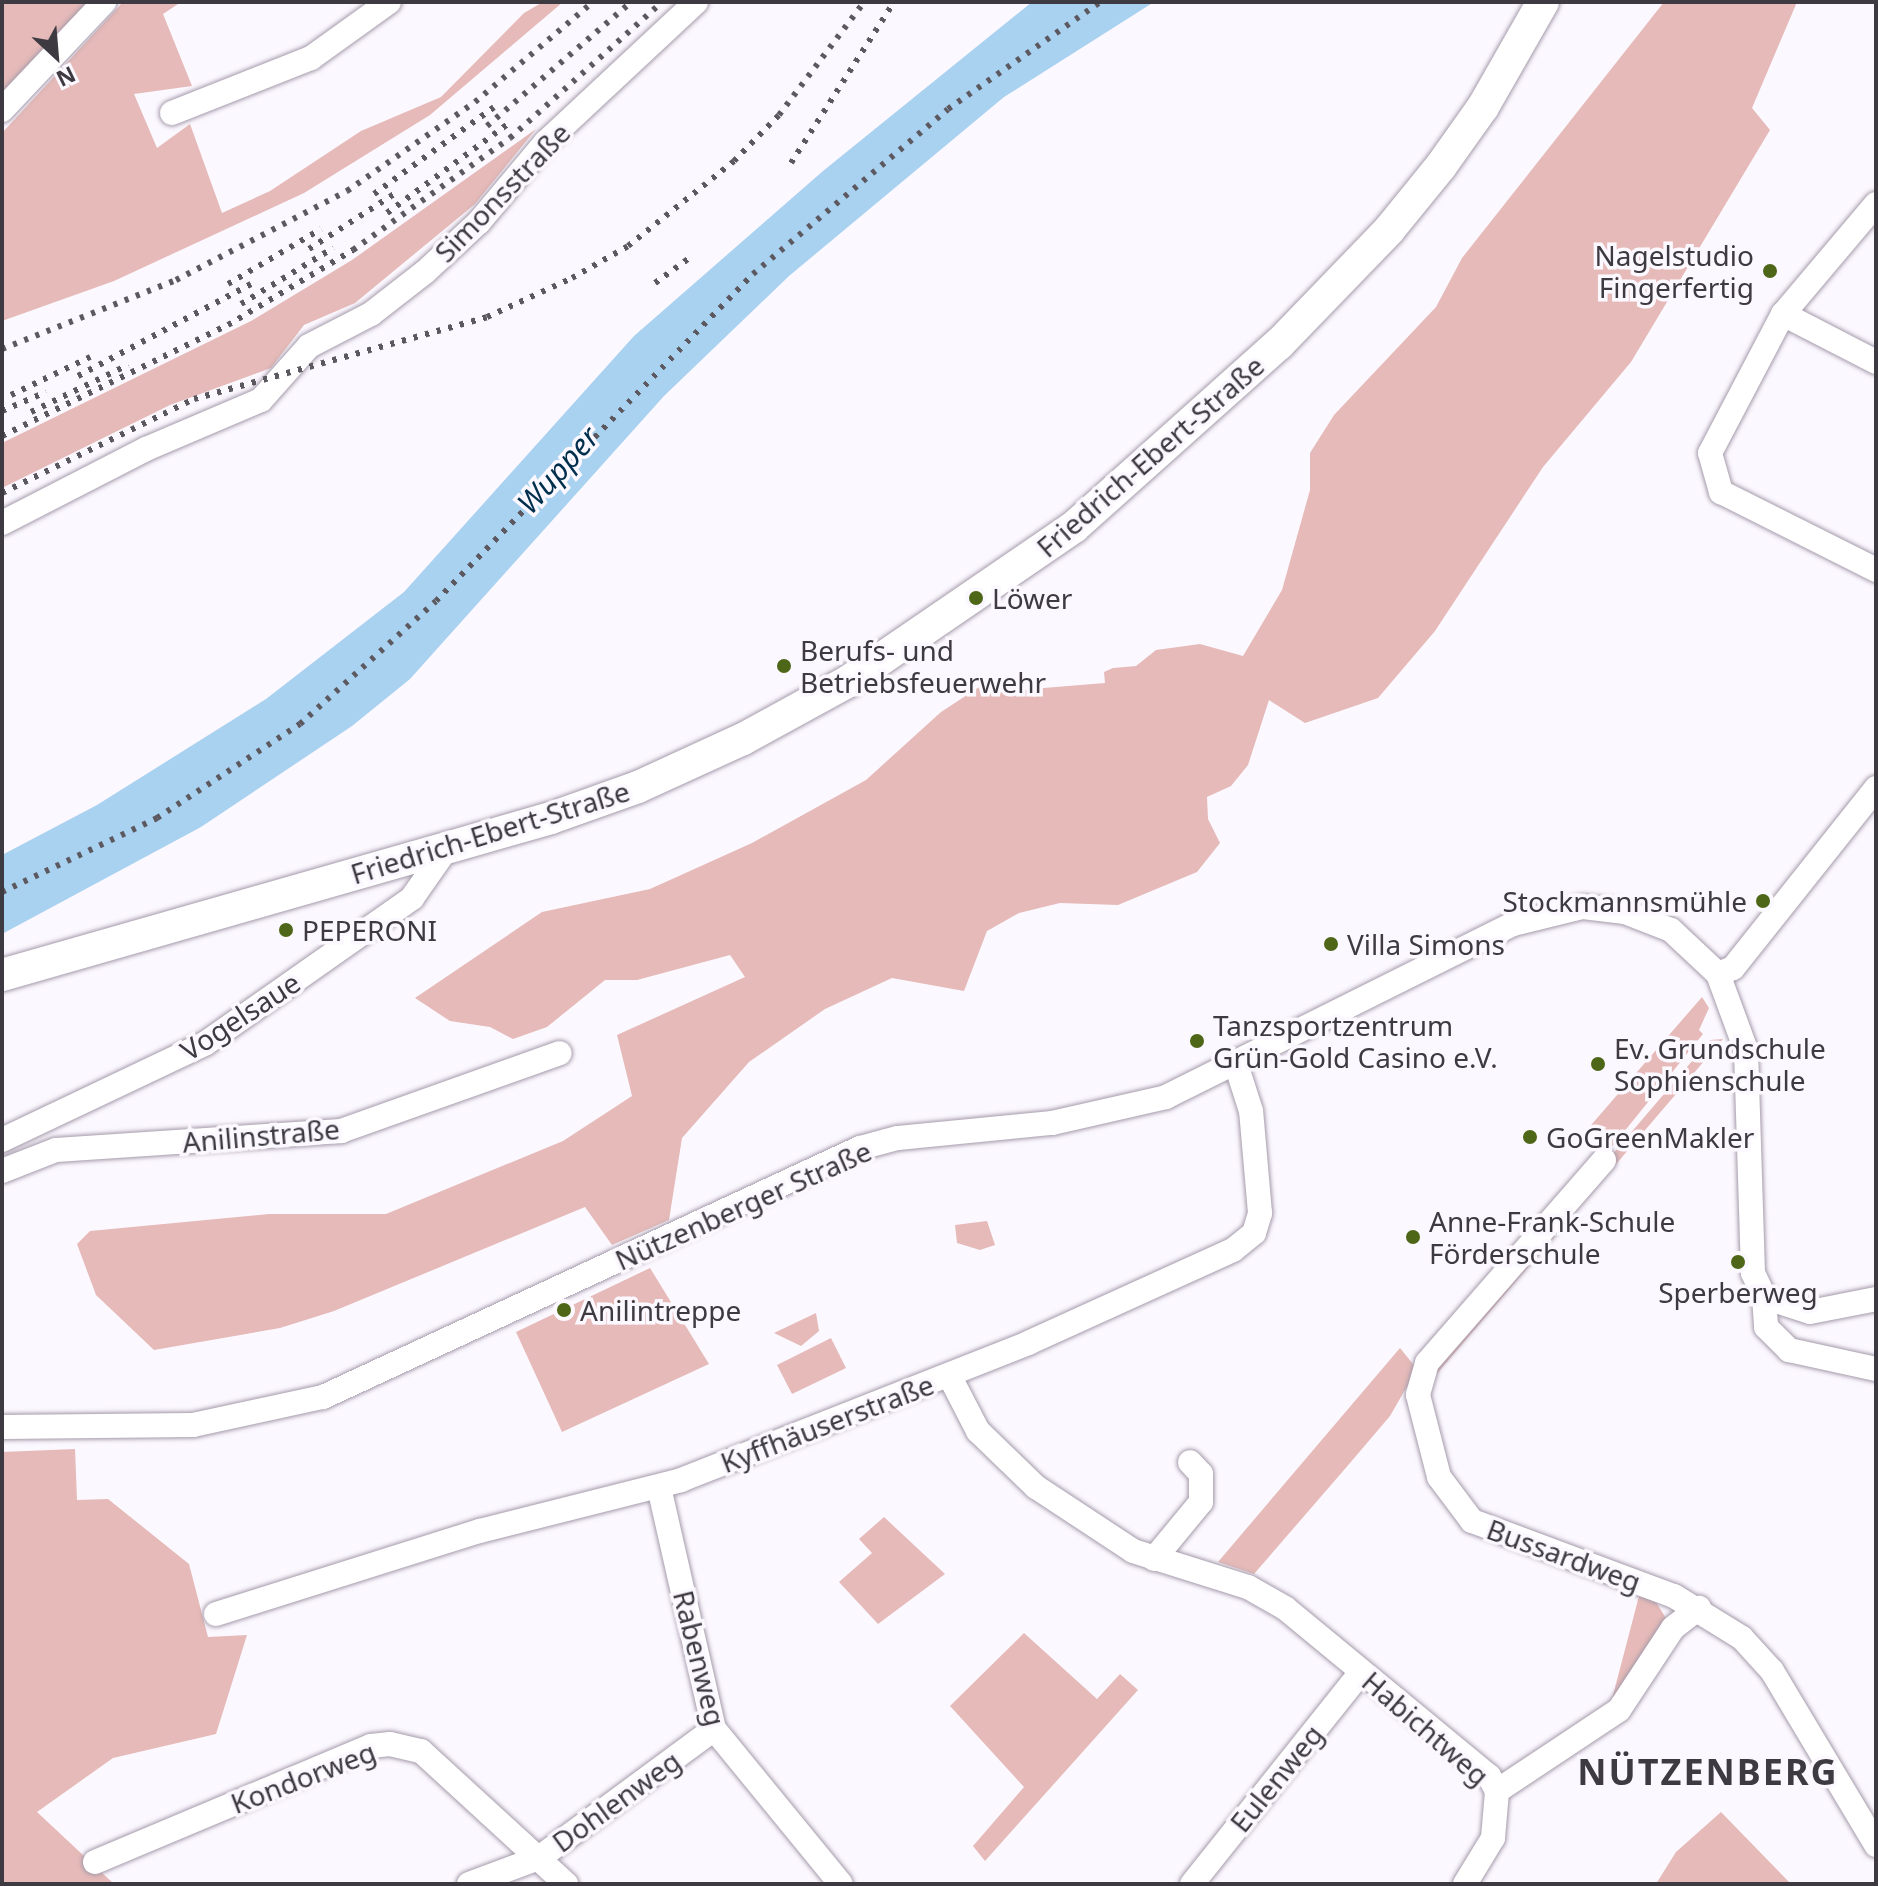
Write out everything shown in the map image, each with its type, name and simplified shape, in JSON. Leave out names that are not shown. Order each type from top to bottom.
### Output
[{"type":"main road","name":"Friedrich-Ebert-Straße","points":[[2,975],[447,848],[638,787],[743,739],[849,681],[1074,527],[1209,410],[1389,230],[1483,107],[1543,2]]},
{"type":"street","points":[[2,110],[104,2]]},
{"type":"street","points":[[172,113],[311,58],[389,2]]},
{"type":"street","name":"Simonsstraße","points":[[2,523],[168,438],[261,400],[309,346],[371,314],[435,263],[486,214],[546,142],[696,2]]},
{"type":"street","points":[[1876,204],[1783,314],[1717,434],[1710,453],[1714,481],[1736,501],[1876,570]]},
{"type":"street","points":[[1783,314],[1876,362]]},
{"type":"street","points":[[1718,974],[1733,968],[1876,788]]},
{"type":"street","name":"Vogelsaue","points":[[2,1140],[206,1043],[412,898],[447,848]]},
{"type":"street","name":"Nützenberger Straße","points":[[2,1427],[193,1425],[323,1397],[860,1148],[898,1138],[1103,1114],[1166,1097],[1390,984],[1545,914],[1583,907],[1646,918],[1686,940],[1718,974],[1746,1050],[1753,1273],[1764,1297]]},
{"type":"street","name":"Anilinstraße","points":[[2,1171],[56,1150],[341,1131],[560,1053]]},
{"type":"street","name":"Kyffhäuserstraße","points":[[216,1614],[480,1531],[659,1487],[949,1375],[1158,1286],[1250,1237],[1260,1213],[1255,1144],[1249,1099],[1236,1064]]},
{"type":"street","name":"Bussardweg","points":[[1604,1160],[1427,1363],[1418,1395],[1439,1477],[1472,1521],[1699,1608],[1742,1638],[1772,1671],[1876,1845]]},
{"type":"street","points":[[1876,1299],[1810,1312],[1764,1297],[1766,1327],[1789,1350],[1876,1369]]},
{"type":"street","name":"Habichtweg","points":[[949,1375],[978,1431],[1002,1459],[1103,1532],[1154,1559],[1248,1587],[1285,1608],[1489,1776],[1497,1791],[1619,1710],[1673,1628],[1699,1608]]},
{"type":"street","points":[[1154,1559],[1201,1502],[1201,1474],[1190,1462]]},
{"type":"street","name":"Rabenweg","points":[[659,1487],[714,1729],[841,1884]]},
{"type":"street","name":"Eulenweg","points":[[1192,1884],[1361,1672]]},
{"type":"street","name":"Dohlenweg","points":[[469,1884],[539,1858],[714,1729]]},
{"type":"street","name":"Kondorweg","points":[[95,1862],[371,1746],[390,1744],[421,1751],[566,1884]]},
{"type":"street","points":[[1465,1884],[1493,1838],[1497,1791]]},
{"type":"shaded area","points":[[2,2],[89,2],[2,95]]},
{"type":"shaded area","points":[[123,2],[181,2],[163,14],[192,86],[134,94],[157,148],[190,124],[222,213],[270,191],[361,131],[441,97],[524,13],[543,2],[563,2],[430,115],[304,193],[114,281],[2,321],[2,133]]},
{"type":"shaded area","points":[[1664,2],[1797,2],[1752,108],[1770,130],[1631,362],[1543,467],[1435,631],[1378,698],[1305,723],[1269,700],[1248,765],[1231,786],[1207,797],[1208,819],[1220,843],[1197,872],[1118,905],[1060,903],[1019,913],[987,931],[964,991],[892,978],[825,1009],[749,1062],[682,1138],[669,1220],[612,1245],[585,1207],[334,1311],[280,1328],[154,1350],[96,1295],[77,1244],[90,1231],[269,1214],[386,1214],[563,1141],[632,1096],[617,1035],[745,977],[730,955],[637,980],[605,980],[547,1027],[513,1039],[490,1027],[450,1021],[415,998],[542,912],[650,889],[752,843],[866,780],[941,712],[993,678],[995,692],[1105,683],[1104,672],[1136,666],[1156,650],[1200,644],[1243,656],[1282,590],[1310,490],[1310,453],[1334,415],[1436,307],[1462,258]]},
{"type":"shaded area","points":[[536,129],[475,204],[355,303],[304,325],[271,368],[170,405],[2,488],[2,443],[251,321],[352,260]]},
{"type":"shaded area","points":[[1702,997],[1709,1008],[1699,1030],[1703,1034],[1602,1159],[1579,1139]]},
{"type":"shaded area","points":[[1723,1039],[1429,1383],[1431,1367],[1710,1040]]},
{"type":"shaded area","points":[[987,1221],[995,1245],[980,1250],[957,1243],[955,1225]]},
{"type":"shaded area","points":[[650,1268],[709,1364],[562,1432],[516,1332]]},
{"type":"shaded area","points":[[816,1313],[819,1331],[801,1346],[774,1333]]},
{"type":"shaded area","points":[[831,1338],[846,1368],[792,1394],[777,1365]]},
{"type":"shaded area","points":[[1400,1348],[1417,1369],[1390,1416],[1254,1574],[1218,1562]]},
{"type":"shaded area","points":[[75,1449],[77,1500],[108,1499],[189,1564],[208,1637],[247,1635],[216,1734],[113,1758],[37,1812],[114,1884],[2,1884],[2,1452]]},
{"type":"shaded area","points":[[884,1517],[945,1574],[878,1624],[839,1582],[872,1553],[859,1539]]},
{"type":"shaded area","points":[[1639,1596],[1656,1602],[1667,1620],[1611,1703]]},
{"type":"shaded area","points":[[1024,1633],[1097,1699],[1120,1674],[1138,1690],[985,1861],[973,1846],[1024,1787],[950,1706]]},
{"type":"shaded area","points":[[1721,1812],[1791,1884],[1656,1884],[1676,1852]]},
{"type":"water","name":"Wupper","points":[[1032,2],[1154,2],[1004,97],[789,276],[664,396],[410,679],[352,726],[201,827],[2,934],[2,855],[97,805],[266,699],[404,592],[634,336],[823,171]]},
{"type":"railway","points":[[2,349],[176,280],[347,191],[475,102],[593,2]]},
{"type":"railway","points":[[487,126],[631,2]]},
{"type":"railway","points":[[2,436],[228,325],[353,250],[510,138],[662,2]]},
{"type":"railway","points":[[2,493],[194,399],[487,317],[572,278],[628,246],[734,161],[779,115],[864,2]]},
{"type":"railway","points":[[791,163],[894,2]]},
{"type":"railway","points":[[2,892],[157,818],[300,724],[436,601],[753,274],[948,109],[1100,2]]},
{"type":"railway","points":[[374,194],[494,107]]},
{"type":"railway","points":[[387,213],[509,123]]},
{"type":"railway","points":[[309,249],[397,192]]},
{"type":"railway","points":[[228,284],[321,229]]},
{"type":"railway","points":[[241,304],[333,248]]},
{"type":"railway","points":[[655,283],[688,259]]},
{"type":"railway","points":[[78,376],[251,284]]},
{"type":"railway","points":[[11,395],[90,357]]},
{"type":"railway","points":[[31,412],[128,365]]},
{"type":"railway","points":[[2,411],[46,392]]},
{"type":"place","name":"Nagelstudio Fingerfertig","points":[[1770,271]]},
{"type":"place","name":"Löwer","points":[[976,598]]},
{"type":"place","name":"Berufs- und Betriebsfeuerwehr","points":[[784,666]]},
{"type":"place","name":"Stockmannsmühle","points":[[1763,901]]},
{"type":"place","name":"PEPERONI","points":[[286,930]]},
{"type":"place","name":"Villa Simons","points":[[1331,944]]},
{"type":"place","name":"Tanzsportzentrum Grün-Gold Casino e.V.","points":[[1197,1041]]},
{"type":"place","name":"Ev. Grundschule Sophienschule","points":[[1598,1064]]},
{"type":"place","name":"GoGreenMakler","points":[[1530,1137]]},
{"type":"place","name":"Anne-Frank-Schule Förderschule","points":[[1413,1237]]},
{"type":"place","name":"Sperberweg","points":[[1738,1262]]},
{"type":"place","name":"Anilintreppe","points":[[564,1310]]},
{"type":"district","name":"NÜTZENBERG","points":[[1708,1772]]}]
